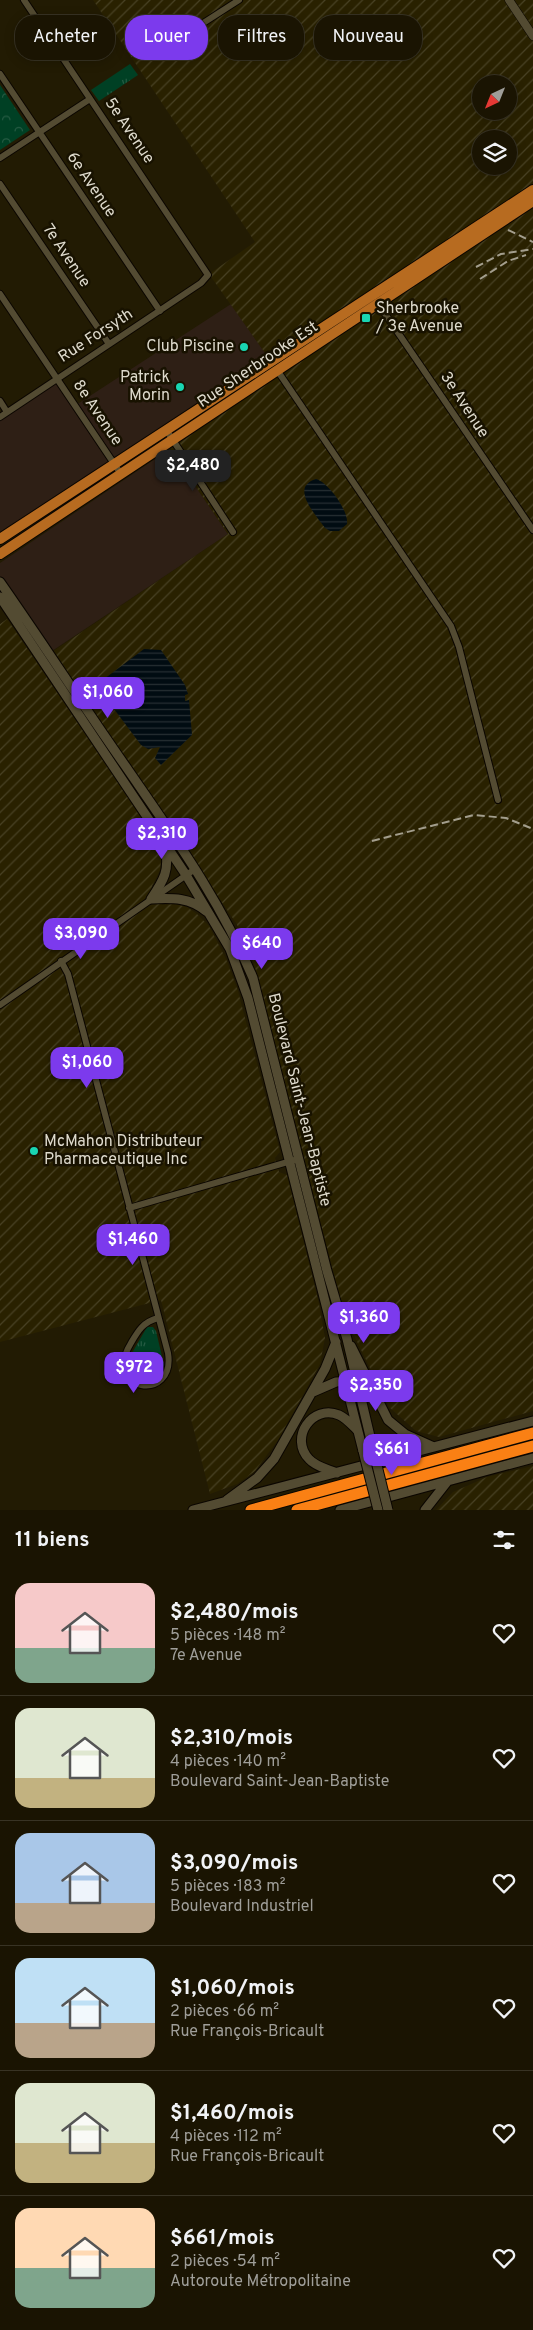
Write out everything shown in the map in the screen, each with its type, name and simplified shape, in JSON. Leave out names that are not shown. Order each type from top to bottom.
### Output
[{"type":"highway","points":[[251,1510],[533,1433]]},
{"type":"highway","points":[[297,1510],[533,1446]]},
{"type":"main road","name":"Rue Sherbrooke Est","points":[[0,538],[115,464],[170,435],[199,416],[223,406],[533,190]]},
{"type":"main road","name":"Rue Sherbrooke Est","points":[[199,416],[217,396],[270,360],[375,299],[533,201]]},
{"type":"main road","points":[[270,360],[277,370]]},
{"type":"main road","points":[[217,396],[223,406]]},
{"type":"main road","name":"Rue Sherbrooke Est","points":[[0,554],[122,474],[170,435]]},
{"type":"main road","points":[[54,504],[60,515]]},
{"type":"main road","name":"Boulevard Saint-Jean-Baptiste","points":[[0,582],[51,655],[62,680],[119,766],[230,949],[248,998],[346,1339],[357,1430],[378,1510]]},
{"type":"main road","name":"Boulevard Saint-Jean-Baptiste","points":[[0,597],[43,661],[62,680]]},
{"type":"main road","points":[[43,661],[51,655]]},
{"type":"main road","name":"Boulevard Saint-Jean-Baptiste","points":[[119,766],[195,869],[224,915],[253,978],[336,1342],[351,1381],[388,1510]]},
{"type":"main road","points":[[151,899],[166,875],[167,858],[159,833]]},
{"type":"main road","points":[[151,899],[184,899],[198,906],[214,920]]},
{"type":"main road","points":[[346,1339],[360,1362],[374,1396],[388,1420],[400,1431],[434,1447]]},
{"type":"main road","points":[[223,1503],[257,1478],[270,1464],[312,1393],[336,1342]]},
{"type":"main road","points":[[312,1393],[329,1384],[351,1381]]},
{"type":"main road","points":[[337,1473],[315,1465],[307,1457],[301,1443],[304,1429],[313,1418],[326,1413],[343,1417],[357,1430]]},
{"type":"main road","points":[[193,1510],[533,1420]]},
{"type":"main road","points":[[340,1510],[533,1458]]},
{"type":"main road","points":[[425,1510],[448,1482]]},
{"type":"main road","points":[[354,1510],[364,1503]]},
{"type":"street","name":"5e Avenue","points":[[24,0],[206,271],[207,278]]},
{"type":"street","points":[[208,20],[239,0]]},
{"type":"street","points":[[509,0],[533,36]]},
{"type":"street","name":"6e Avenue","points":[[0,74],[160,311]]},
{"type":"street","points":[[0,158],[90,98]]},
{"type":"street","name":"7e Avenue","points":[[0,184],[109,344]]},
{"type":"street","name":"Rue Forsyth","points":[[0,417],[207,278]]},
{"type":"street","name":"8e Avenue","points":[[0,294],[122,474]]},
{"type":"street","name":"3e Avenue","points":[[375,299],[533,530]]},
{"type":"street","points":[[277,370],[451,626],[459,647],[498,800]]},
{"type":"street","points":[[0,401],[8,412]]},
{"type":"street","points":[[170,435],[233,532]]},
{"type":"street","points":[[0,1005],[195,869]]},
{"type":"street","points":[[61,961],[68,974],[168,1354],[168,1370],[165,1376],[157,1383],[141,1386],[133,1382],[125,1374],[123,1359],[142,1326],[158,1318]]},
{"type":"street","points":[[129,1208],[294,1160]]},
{"type":"shaded area","points":[[93,0],[533,0],[533,190],[270,360],[209,274],[255,242],[133,60],[208,60],[208,15],[125,15],[125,48],[115,33],[115,15],[103,15]]},
{"type":"shaded area","points":[[533,207],[533,1411],[439,1437],[416,1431],[389,1407],[345,1317],[250,949],[236,923],[52,652],[228,534],[170,449]]},
{"type":"shaded area","points":[[231,304],[270,360],[0,538],[0,417],[57,379],[76,405]]},
{"type":"shaded area","points":[[170,449],[228,534],[49,653],[0,579],[0,563]]},
{"type":"shaded area","points":[[316,479],[332,491],[345,512],[347,524],[339,531],[330,531],[325,528],[307,502],[305,488],[308,483]]},
{"type":"shaded area","points":[[7,619],[116,779],[159,846],[160,870],[152,886],[162,905],[176,904],[187,907],[197,914],[209,926],[226,959],[238,991],[280,1152],[275,1158],[279,1172],[287,1175],[319,1304],[325,1338],[320,1364],[278,1440],[255,1471],[237,1484],[210,1494],[161,1300],[0,1342],[0,624]]},
{"type":"shaded area","points":[[144,649],[161,650],[185,685],[188,694],[185,695],[185,701],[189,700],[192,735],[161,765],[155,758],[160,747],[148,749],[141,745],[96,685]]},
{"type":"shaded area","points":[[533,1466],[533,1510],[436,1510],[453,1492],[487,1477]]},
{"type":"green space","points":[[130,64],[138,75],[99,101],[91,90]]},
{"type":"green space","points":[[0,85],[30,130],[0,150]]},
{"type":"green space","points":[[147,1327],[153,1327],[156,1331],[164,1365],[156,1378],[146,1381],[133,1375],[128,1366],[128,1360]]},
{"type":"railway","points":[[508,230],[533,242]]},
{"type":"railway","points":[[476,267],[501,254],[533,249]]},
{"type":"railway","points":[[480,279],[508,261],[526,255]]},
{"type":"railway","points":[[372,841],[474,815],[506,818],[533,829]]},
{"type":"place","name":"Sherbrooke / 3e Avenue","points":[[366,318]]},
{"type":"place","name":"Club Piscine","points":[[244,347]]},
{"type":"place","name":"Patrick Morin","points":[[180,387]]},
{"type":"place","name":"McMahon Distributeur Pharmaceutique Inc","points":[[34,1151]]}]
